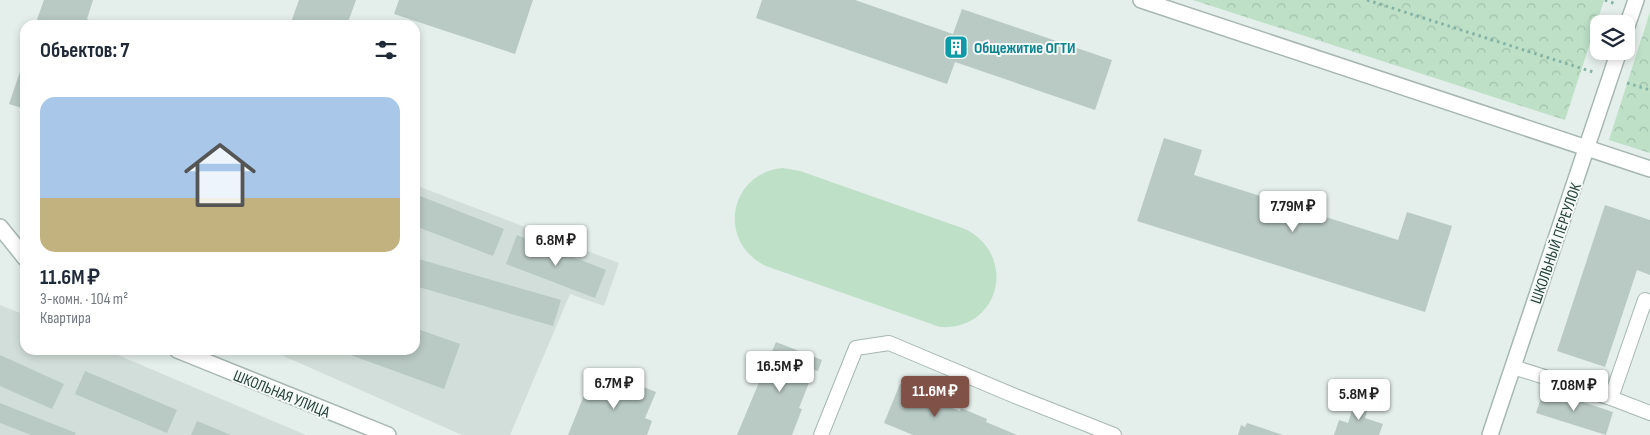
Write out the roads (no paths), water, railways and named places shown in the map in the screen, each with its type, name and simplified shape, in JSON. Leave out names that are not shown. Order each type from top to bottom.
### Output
[{"type":"street","points":[[1142,0],[1650,169]]},
{"type":"street","points":[[1631,15],[1636,0]]},
{"type":"street","name":"ШКОЛЬНЫЙ ПЕРЕУЛОК","points":[[1490,435],[1616,60]]},
{"type":"street","points":[[0,227],[20,252]]},
{"type":"street","name":"ШКОЛЬНАЯ УЛИЦА","points":[[189,355],[388,435]]},
{"type":"lane","points":[[1611,398],[1645,300],[1650,302]]},
{"type":"lane","points":[[821,435],[856,348],[889,343],[1114,435]]},
{"type":"lane","points":[[1513,367],[1611,398],[1650,413]]},
{"type":"place","name":"Общежитие ОГТИ","points":[[956,47]]}]
